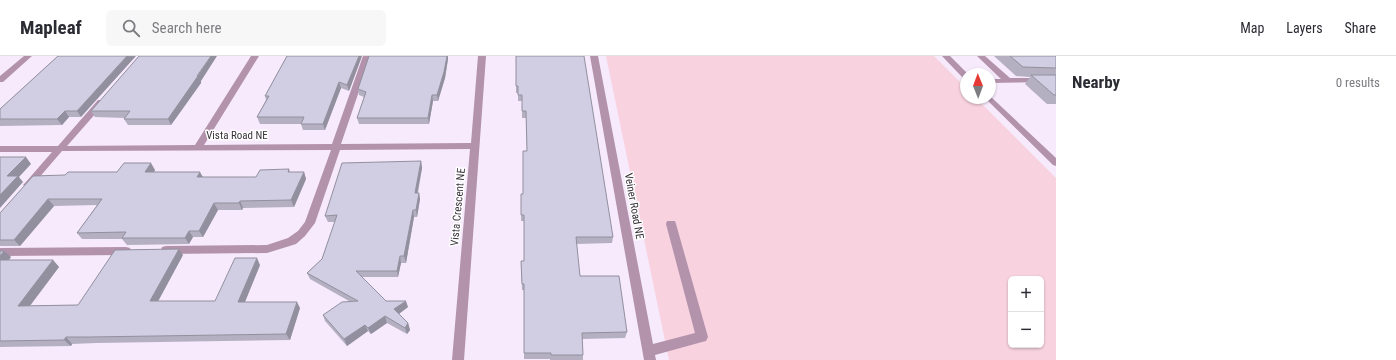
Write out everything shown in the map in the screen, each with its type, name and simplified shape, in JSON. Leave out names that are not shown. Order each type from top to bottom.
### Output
[{"type":"street","points":[[0,80],[28,56]]},
{"type":"street","points":[[198,147],[255,56]]},
{"type":"street","points":[[157,250],[267,249],[280,246],[294,240],[304,233],[310,223],[335,146],[367,56]]},
{"type":"street","name":"Vista Crescent NE","points":[[458,360],[482,56]]},
{"type":"street","name":"Veiner Road NE","points":[[594,56],[649,355]]},
{"type":"street","points":[[946,56],[960,70]]},
{"type":"street","points":[[981,56],[1008,81]]},
{"type":"street","points":[[996,81],[1056,80]]},
{"type":"street","points":[[20,194],[59,148],[106,97]]},
{"type":"street","points":[[995,104],[1056,163]]},
{"type":"street","name":"Vista Road NE","points":[[0,149],[475,146]]},
{"type":"street","points":[[649,355],[702,337],[672,224]]},
{"type":"street","points":[[0,252],[134,251]]},
{"type":"shaded area","points":[[606,56],[934,56],[960,82],[960,104],[982,104],[1056,178],[1056,360],[669,360]]},
{"type":"building","points":[[58,56],[127,56],[77,111],[65,111],[57,119],[0,119],[0,109]]},
{"type":"building","points":[[139,56],[211,56],[168,119],[124,119],[130,111],[91,111]]},
{"type":"building","points":[[287,56],[359,56],[347,85],[339,82],[323,124],[301,124],[304,117],[257,117],[269,96],[265,96]]},
{"type":"building","points":[[369,56],[447,56],[437,95],[432,95],[428,118],[357,118],[366,92],[358,89]]},
{"type":"building","points":[[516,56],[584,56],[613,237],[576,237],[580,276],[619,276],[627,332],[582,333],[583,355],[524,353],[524,284],[522,284],[521,261],[524,261],[524,215],[521,215],[521,194],[523,194],[523,151],[527,151],[526,111],[522,111],[522,95],[518,95],[518,86],[516,86]]},
{"type":"building","points":[[1010,56],[1056,56],[1056,68],[1023,67]]},
{"type":"building","points":[[1031,75],[1056,75],[1056,95],[1054,95]]},
{"type":"building","points":[[0,157],[26,157],[7,176],[18,176],[0,195]]},
{"type":"building","points":[[421,161],[415,193],[419,193],[416,210],[413,210],[404,256],[400,256],[397,271],[356,271],[386,301],[406,301],[394,309],[408,323],[405,328],[385,316],[368,328],[365,325],[344,339],[323,315],[342,302],[358,301],[307,273],[322,259],[337,215],[325,216],[342,163]]},
{"type":"building","points":[[124,163],[151,163],[145,172],[200,172],[197,177],[256,177],[260,170],[289,169],[288,172],[304,172],[291,200],[214,203],[199,231],[189,231],[185,238],[122,238],[126,232],[77,233],[102,199],[48,199],[14,240],[0,240],[0,213],[33,176],[65,175],[68,172],[117,172]]},
{"type":"building","points":[[179,249],[150,301],[215,301],[235,258],[257,258],[238,302],[297,302],[286,334],[66,337],[64,340],[0,341],[0,260],[53,260],[18,306],[78,305],[115,250]]}]
